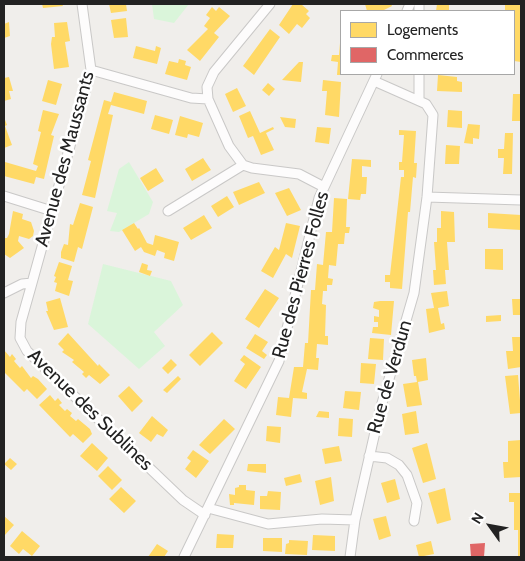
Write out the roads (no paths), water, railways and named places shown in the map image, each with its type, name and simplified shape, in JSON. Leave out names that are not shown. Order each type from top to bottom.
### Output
[{"type":"street","name":"Avenue des Maussants","points":[[32,283],[91,70],[82,4]]},
{"type":"street","points":[[270,4],[214,72],[207,87],[208,100],[229,146],[243,165],[252,168],[293,173],[324,187]]},
{"type":"street","points":[[91,70],[191,98],[208,100]]},
{"type":"street","points":[[376,77],[419,100],[419,75]]},
{"type":"street","name":"Rue des Pierres Folles","points":[[184,557],[279,361],[316,207],[376,77]]},
{"type":"street","name":"Rue de Verdun","points":[[350,557],[355,520],[380,410],[414,293],[427,197],[432,113],[430,107],[419,100]]},
{"type":"street","points":[[168,211],[243,165]]},
{"type":"street","points":[[4,196],[52,211]]},
{"type":"street","points":[[427,197],[521,200]]},
{"type":"street","points":[[4,293],[22,284],[32,283]]},
{"type":"street","name":"Avenue des Sublines","points":[[32,283],[21,322],[20,338],[27,351],[183,500],[207,512],[268,524],[322,519],[355,520]]},
{"type":"street","points":[[369,456],[387,458],[399,465],[407,475],[417,503],[414,521]]}]
